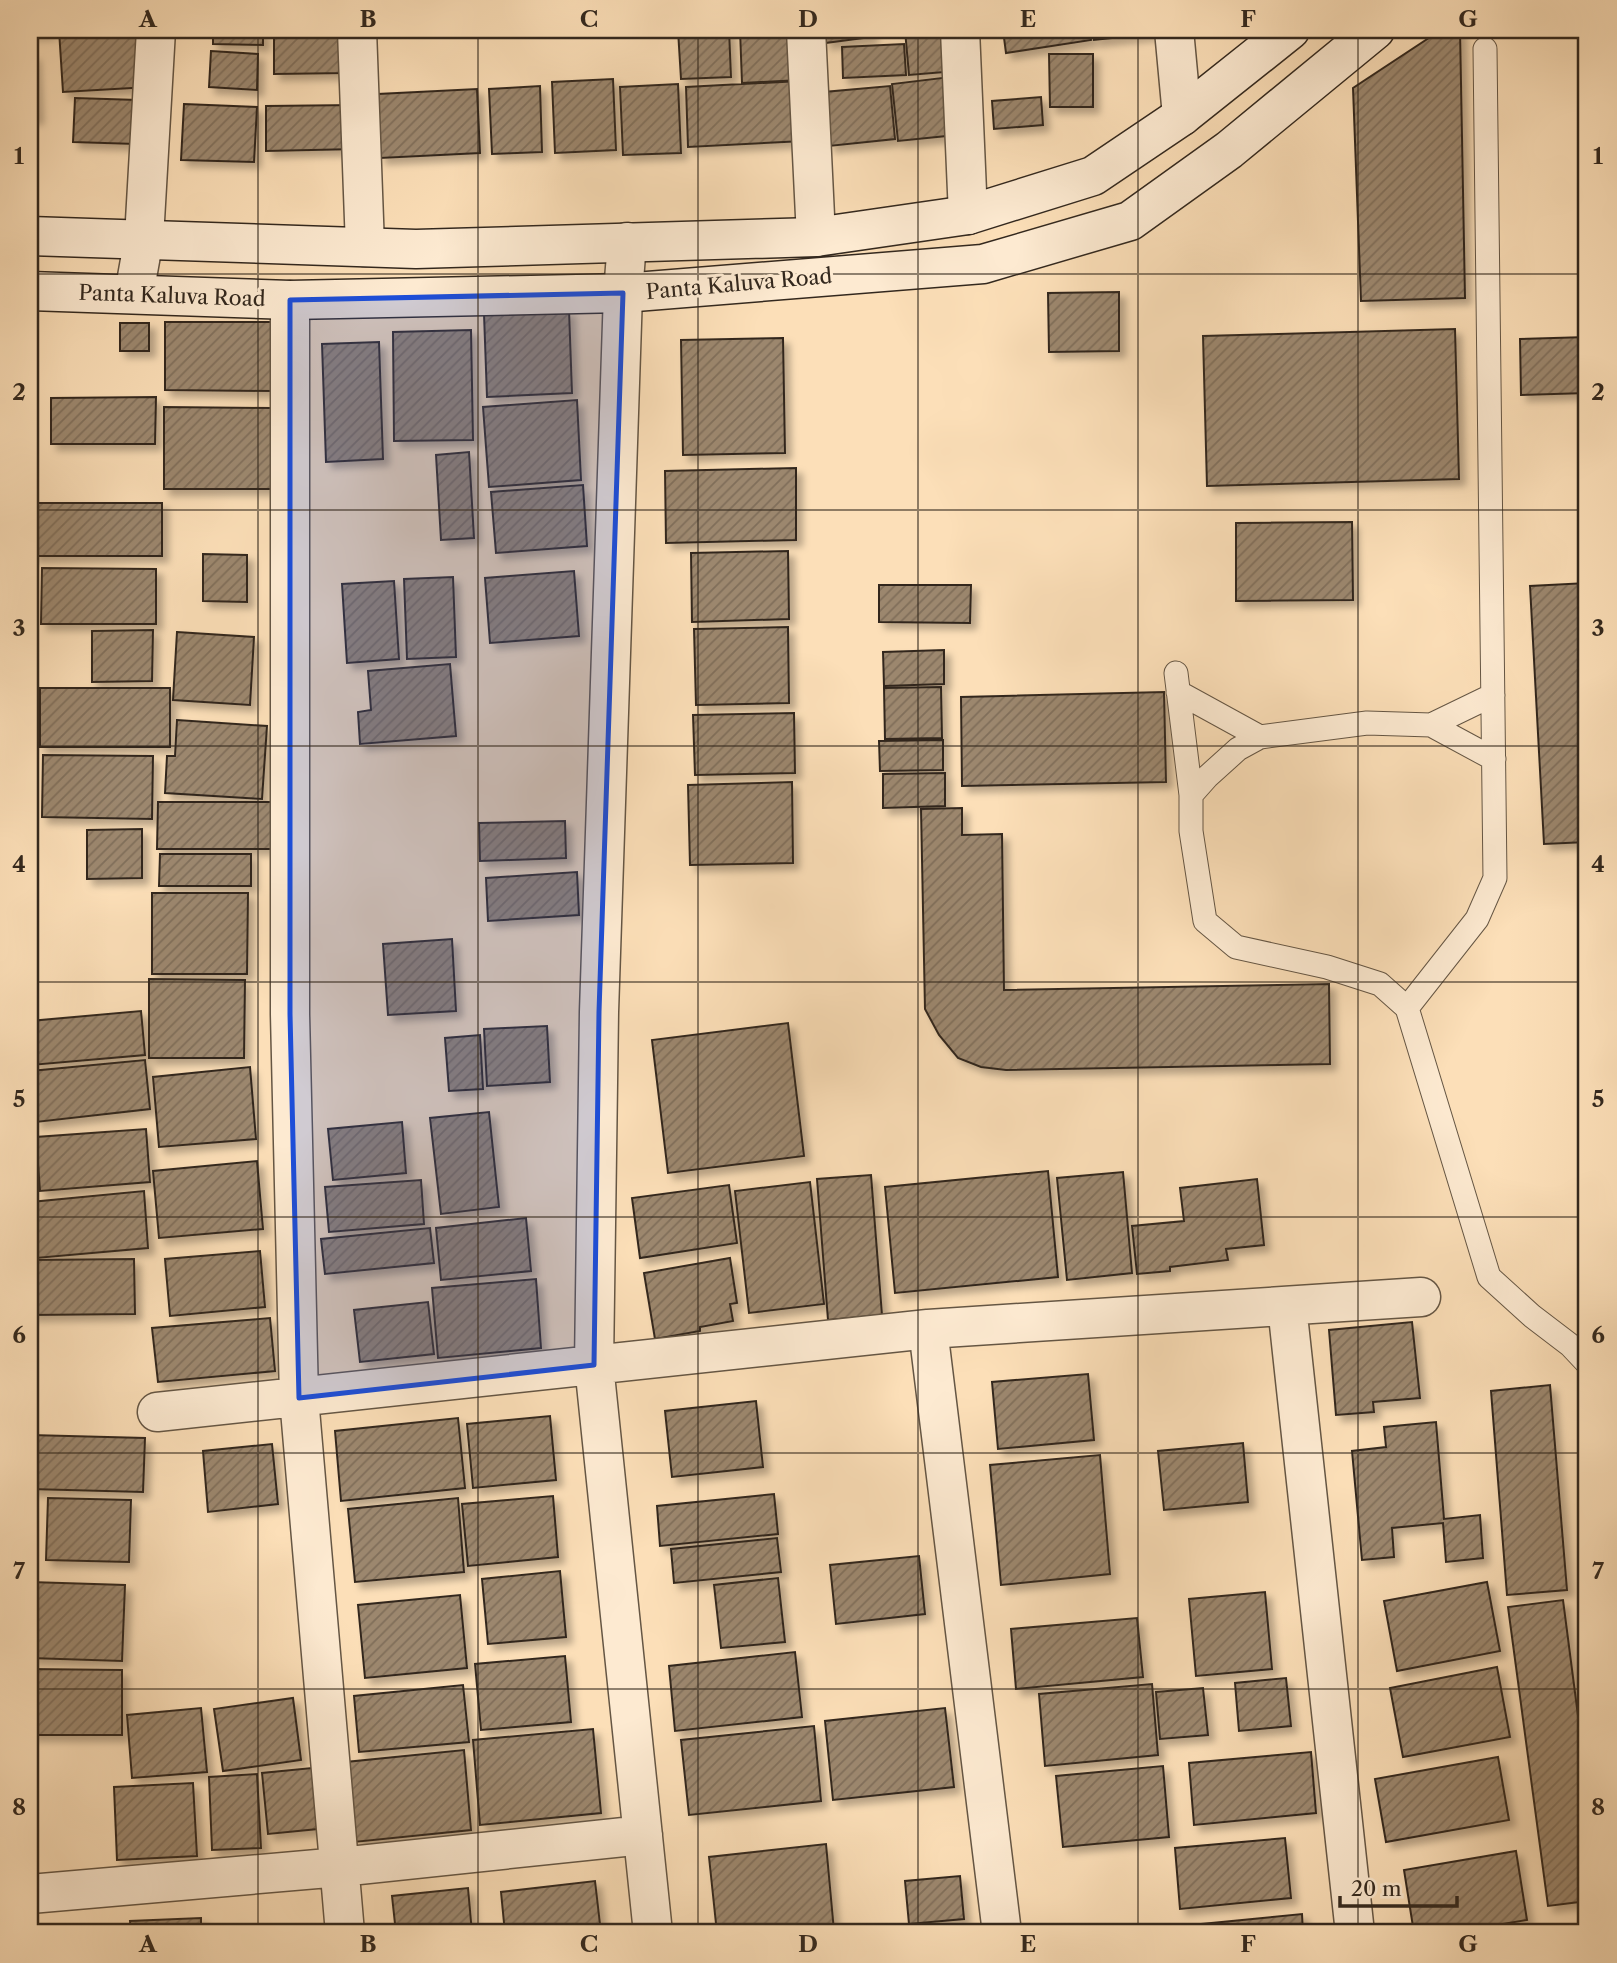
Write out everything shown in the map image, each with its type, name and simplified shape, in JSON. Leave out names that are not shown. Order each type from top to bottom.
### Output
[{"type":"street","points":[[134,294],[144,238],[156,30]]},
{"type":"street","points":[[357,30],[365,247]]},
{"type":"street","points":[[806,30],[816,237]]},
{"type":"street","points":[[960,30],[968,215]]},
{"type":"street","points":[[1174,30],[1182,116]]},
{"type":"street","name":"Panta Kaluva Road","points":[[30,236],[416,249],[816,237],[968,215],[1093,176],[1182,116],[1290,30]]},
{"type":"street","name":"Panta Kaluva Road","points":[[30,291],[290,299],[623,293],[983,264],[1130,221],[1229,150],[1376,30]]},
{"type":"street","points":[[627,242],[623,293],[599,1012],[594,1365],[653,1933]]},
{"type":"street","points":[[290,299],[290,1014],[299,1398],[345,1933]]},
{"type":"street","points":[[157,1412],[928,1329],[1421,1297]]},
{"type":"street","points":[[1287,1306],[1355,1933]]},
{"type":"street","points":[[928,1329],[1002,1933]]},
{"type":"street","points":[[30,1894],[340,1867],[643,1835]]},
{"type":"lane","points":[[1407,1008],[1477,919],[1495,878],[1485,49]]},
{"type":"lane","points":[[1260,737],[1177,682],[1191,795],[1191,831],[1205,921],[1236,947],[1327,967],[1380,984],[1407,1008],[1489,1278],[1532,1317],[1570,1345],[1587,1363]]},
{"type":"lane","points":[[1431,725],[1493,695]]},
{"type":"lane","points":[[1191,795],[1238,750],[1260,737],[1367,723],[1431,725],[1494,759]]},
{"type":"highlighted area","points":[[623,293],[599,1012],[594,1365],[299,1398],[290,1014],[290,300]]},
{"type":"building","points":[[30,30],[50,30],[50,33],[30,34]]},
{"type":"building","points":[[59,30],[146,30],[149,87],[63,92]]},
{"type":"building","points":[[213,30],[263,30],[263,45],[213,44]]},
{"type":"building","points":[[274,30],[346,30],[347,73],[274,74]]},
{"type":"building","points":[[678,30],[729,30],[731,77],[681,79]]},
{"type":"building","points":[[740,30],[797,30],[800,80],[742,83]]},
{"type":"building","points":[[824,30],[871,30],[872,37],[825,43]]},
{"type":"building","points":[[905,30],[965,30],[968,70],[909,75]]},
{"type":"building","points":[[1003,30],[1089,30],[1091,40],[1006,53]]},
{"type":"building","points":[[1093,30],[1159,30],[1159,33],[1094,40]]},
{"type":"building","points":[[1441,30],[1460,30],[1465,298],[1361,301],[1353,88]]},
{"type":"building","points":[[904,44],[906,75],[843,78],[842,47]]},
{"type":"building","points":[[211,51],[258,54],[257,90],[209,87]]},
{"type":"building","points":[[1049,54],[1093,54],[1093,107],[1050,107]]},
{"type":"building","points":[[30,55],[34,55],[37,118],[30,118]]},
{"type":"building","points":[[950,77],[956,135],[898,141],[892,84]]},
{"type":"building","points":[[613,79],[616,150],[555,153],[552,82]]},
{"type":"building","points":[[801,81],[803,141],[688,147],[686,87]]},
{"type":"building","points":[[678,84],[681,153],[623,155],[620,87]]},
{"type":"building","points":[[540,86],[542,152],[492,154],[489,89]]},
{"type":"building","points":[[890,86],[895,139],[829,146],[824,92]]},
{"type":"building","points":[[477,89],[480,153],[380,158],[378,94]]},
{"type":"building","points":[[1041,97],[1043,125],[994,129],[992,101]]},
{"type":"building","points":[[75,98],[138,100],[136,144],[73,142]]},
{"type":"building","points":[[184,104],[257,107],[254,162],[181,160]]},
{"type":"building","points":[[356,105],[357,149],[266,151],[266,106]]},
{"type":"building","points":[[1119,292],[1119,351],[1049,352],[1048,293]]},
{"type":"building","points":[[569,310],[572,393],[487,397],[484,314]]},
{"type":"building","points":[[165,322],[275,322],[275,391],[165,390]]},
{"type":"building","points":[[120,323],[149,323],[149,351],[120,351]]},
{"type":"building","points":[[1455,329],[1459,479],[1207,486],[1203,336]]},
{"type":"building","points":[[471,330],[473,440],[394,441],[393,332]]},
{"type":"building","points":[[1587,337],[1587,393],[1521,395],[1520,339]]},
{"type":"building","points":[[783,338],[785,453],[683,455],[681,340]]},
{"type":"building","points":[[379,342],[383,459],[326,462],[322,344]]},
{"type":"building","points":[[156,397],[155,444],[51,444],[51,398]]},
{"type":"building","points":[[577,400],[581,480],[489,487],[483,407]]},
{"type":"building","points":[[164,407],[272,408],[272,489],[164,489]]},
{"type":"building","points":[[469,452],[474,538],[441,540],[436,455]]},
{"type":"building","points":[[796,468],[796,540],[666,543],[665,471]]},
{"type":"building","points":[[583,485],[587,546],[496,553],[491,492]]},
{"type":"building","points":[[32,503],[162,503],[162,556],[32,556]]},
{"type":"building","points":[[1352,522],[1353,600],[1236,601],[1236,523]]},
{"type":"building","points":[[788,551],[789,619],[692,622],[691,553]]},
{"type":"building","points":[[203,554],[247,555],[247,602],[203,601]]},
{"type":"building","points":[[42,568],[156,569],[156,624],[41,624]]},
{"type":"building","points":[[574,571],[579,636],[490,643],[485,578]]},
{"type":"building","points":[[453,577],[456,657],[407,659],[404,579]]},
{"type":"building","points":[[394,581],[399,659],[347,663],[342,584]]},
{"type":"building","points":[[1587,583],[1587,842],[1544,844],[1530,586]]},
{"type":"building","points":[[879,585],[971,585],[970,623],[879,622]]},
{"type":"building","points":[[788,627],[789,703],[696,705],[694,629]]},
{"type":"building","points":[[153,630],[152,681],[92,682],[92,631]]},
{"type":"building","points":[[177,632],[254,637],[250,705],[173,700]]},
{"type":"building","points":[[944,650],[944,684],[884,686],[883,652]]},
{"type":"building","points":[[450,664],[456,736],[360,744],[358,712],[371,710],[368,671]]},
{"type":"building","points":[[941,687],[942,738],[885,739],[884,688]]},
{"type":"building","points":[[40,688],[170,688],[170,747],[40,747]]},
{"type":"building","points":[[1164,692],[1166,782],[962,786],[961,697]]},
{"type":"building","points":[[794,713],[795,773],[695,775],[693,715]]},
{"type":"building","points":[[177,720],[267,726],[262,799],[165,793],[167,756],[175,756]]},
{"type":"building","points":[[943,740],[943,770],[880,771],[879,741]]},
{"type":"building","points":[[43,755],[153,756],[152,819],[42,817]]},
{"type":"building","points":[[945,773],[945,806],[883,808],[883,774]]},
{"type":"building","points":[[792,782],[793,863],[690,865],[688,785]]},
{"type":"building","points":[[158,802],[276,802],[276,849],[157,849]]},
{"type":"building","points":[[962,808],[962,835],[1002,834],[1004,990],[1329,984],[1330,1064],[1006,1070],[981,1067],[958,1058],[939,1035],[925,1009],[921,809]]},
{"type":"building","points":[[565,821],[566,858],[480,861],[479,823]]},
{"type":"building","points":[[142,829],[142,878],[87,879],[87,830]]},
{"type":"building","points":[[160,854],[251,854],[251,886],[159,886]]},
{"type":"building","points":[[577,872],[579,915],[488,921],[486,878]]},
{"type":"building","points":[[152,893],[248,893],[247,974],[152,974]]},
{"type":"building","points":[[452,939],[456,1011],[388,1015],[383,944]]},
{"type":"building","points":[[149,979],[245,980],[244,1058],[149,1058]]},
{"type":"building","points":[[141,1011],[145,1055],[31,1065],[30,1021]]},
{"type":"building","points":[[788,1023],[804,1156],[668,1173],[652,1040]]},
{"type":"building","points":[[547,1026],[550,1082],[487,1086],[484,1029]]},
{"type":"building","points":[[480,1035],[483,1089],[449,1091],[445,1038]]},
{"type":"building","points":[[145,1060],[150,1109],[36,1122],[31,1071]]},
{"type":"building","points":[[250,1067],[256,1139],[159,1147],[153,1077]]},
{"type":"building","points":[[489,1112],[499,1207],[441,1214],[430,1118]]},
{"type":"building","points":[[402,1122],[406,1173],[333,1180],[328,1129]]},
{"type":"building","points":[[146,1129],[150,1182],[40,1191],[36,1137]]},
{"type":"building","points":[[257,1161],[263,1229],[159,1238],[153,1171]]},
{"type":"building","points":[[1048,1171],[1058,1277],[895,1293],[885,1187]]},
{"type":"building","points":[[1123,1172],[1132,1273],[1067,1280],[1057,1178]]},
{"type":"building","points":[[871,1175],[882,1315],[828,1320],[817,1179]]},
{"type":"building","points":[[1257,1179],[1264,1245],[1226,1249],[1228,1260],[1137,1274],[1132,1226],[1184,1221],[1180,1188]]},
{"type":"building","points":[[421,1180],[424,1224],[329,1232],[325,1187]]},
{"type":"building","points":[[810,1182],[824,1304],[749,1313],[735,1191]]},
{"type":"building","points":[[729,1185],[737,1243],[640,1258],[632,1198]]},
{"type":"building","points":[[144,1191],[148,1248],[36,1258],[31,1202]]},
{"type":"building","points":[[526,1218],[531,1271],[441,1280],[436,1228]]},
{"type":"building","points":[[430,1228],[434,1263],[325,1274],[321,1239]]},
{"type":"building","points":[[260,1251],[265,1307],[170,1316],[165,1259]]},
{"type":"building","points":[[730,1258],[737,1303],[730,1304],[733,1321],[700,1327],[700,1331],[655,1339],[644,1273]]},
{"type":"building","points":[[134,1259],[135,1314],[30,1315],[30,1260]]},
{"type":"building","points":[[536,1279],[541,1348],[438,1358],[432,1288]]},
{"type":"building","points":[[428,1302],[434,1354],[360,1362],[354,1310]]},
{"type":"building","points":[[270,1318],[275,1371],[158,1382],[152,1328]]},
{"type":"building","points":[[1412,1322],[1420,1398],[1373,1402],[1374,1412],[1336,1415],[1329,1330]]},
{"type":"building","points":[[1088,1374],[1094,1440],[998,1449],[992,1382]]},
{"type":"building","points":[[1550,1385],[1567,1590],[1507,1595],[1491,1391]]},
{"type":"building","points":[[756,1401],[763,1467],[672,1477],[665,1411]]},
{"type":"building","points":[[550,1416],[556,1480],[473,1488],[467,1424]]},
{"type":"building","points":[[458,1418],[465,1488],[341,1501],[335,1431]]},
{"type":"building","points":[[1436,1422],[1444,1519],[1480,1515],[1483,1558],[1446,1562],[1443,1523],[1392,1528],[1394,1557],[1362,1560],[1352,1451],[1386,1447],[1384,1427]]},
{"type":"building","points":[[30,1435],[145,1438],[143,1492],[30,1489]]},
{"type":"building","points":[[1243,1443],[1248,1502],[1164,1510],[1158,1451]]},
{"type":"building","points":[[272,1444],[278,1504],[208,1512],[203,1451]]},
{"type":"building","points":[[1100,1455],[1110,1574],[1001,1585],[990,1465]]},
{"type":"building","points":[[774,1494],[778,1534],[660,1546],[657,1506]]},
{"type":"building","points":[[553,1496],[558,1557],[468,1566],[462,1504]]},
{"type":"building","points":[[48,1498],[131,1500],[129,1562],[46,1560]]},
{"type":"building","points":[[458,1498],[464,1572],[355,1582],[348,1509]]},
{"type":"building","points":[[777,1538],[781,1572],[674,1583],[671,1549]]},
{"type":"building","points":[[919,1556],[925,1614],[836,1624],[830,1565]]},
{"type":"building","points":[[560,1571],[566,1637],[488,1644],[482,1579]]},
{"type":"building","points":[[778,1578],[785,1642],[721,1648],[714,1585]]},
{"type":"building","points":[[30,1582],[125,1585],[122,1661],[30,1658]]},
{"type":"building","points":[[1487,1582],[1500,1651],[1397,1671],[1384,1601]]},
{"type":"building","points":[[1265,1592],[1272,1669],[1196,1676],[1189,1599]]},
{"type":"building","points":[[460,1595],[467,1668],[365,1678],[358,1605]]},
{"type":"building","points":[[1563,1600],[1587,1785],[1587,1901],[1548,1906],[1508,1607]]},
{"type":"building","points":[[1137,1618],[1143,1677],[1016,1689],[1011,1629]]},
{"type":"building","points":[[795,1652],[802,1717],[675,1731],[669,1666]]},
{"type":"building","points":[[565,1656],[571,1722],[481,1730],[475,1664]]},
{"type":"building","points":[[1497,1667],[1510,1737],[1403,1757],[1390,1688]]},
{"type":"building","points":[[30,1669],[122,1670],[122,1735],[30,1735]]},
{"type":"building","points":[[1286,1678],[1291,1726],[1239,1731],[1235,1683]]},
{"type":"building","points":[[1152,1684],[1158,1755],[1045,1766],[1039,1694]]},
{"type":"building","points":[[463,1685],[469,1742],[359,1752],[354,1696]]},
{"type":"building","points":[[1203,1688],[1208,1735],[1160,1739],[1156,1692]]},
{"type":"building","points":[[293,1698],[301,1760],[223,1771],[214,1709]]},
{"type":"building","points":[[201,1708],[207,1772],[132,1778],[127,1715]]},
{"type":"building","points":[[945,1708],[954,1787],[833,1800],[825,1721]]},
{"type":"building","points":[[814,1726],[821,1801],[689,1815],[681,1740]]},
{"type":"building","points":[[593,1729],[601,1813],[480,1825],[473,1740]]},
{"type":"building","points":[[464,1750],[471,1830],[354,1842],[346,1762]]},
{"type":"building","points":[[1311,1752],[1316,1813],[1194,1825],[1189,1763]]},
{"type":"building","points":[[1498,1757],[1509,1820],[1386,1842],[1375,1779]]},
{"type":"building","points":[[1163,1766],[1169,1837],[1063,1847],[1056,1776]]},
{"type":"building","points":[[322,1767],[328,1828],[268,1834],[262,1773]]},
{"type":"building","points":[[257,1774],[261,1848],[212,1850],[209,1777]]},
{"type":"building","points":[[193,1783],[197,1856],[117,1860],[114,1787]]},
{"type":"building","points":[[1285,1838],[1291,1898],[1180,1909],[1175,1848]]},
{"type":"building","points":[[826,1844],[834,1931],[717,1933],[709,1857]]},
{"type":"building","points":[[1516,1851],[1527,1920],[1448,1933],[1414,1933],[1404,1870]]},
{"type":"building","points":[[960,1876],[964,1919],[909,1924],[905,1881]]},
{"type":"building","points":[[595,1881],[601,1933],[505,1933],[501,1892]]},
{"type":"building","points":[[468,1888],[472,1933],[396,1933],[392,1896]]},
{"type":"building","points":[[1302,1914],[1303,1933],[1203,1933],[1202,1924]]},
{"type":"building","points":[[201,1918],[201,1933],[131,1933],[130,1921]]},
{"type":"building","points":[[309,1925],[309,1933],[243,1933],[243,1927]]}]
